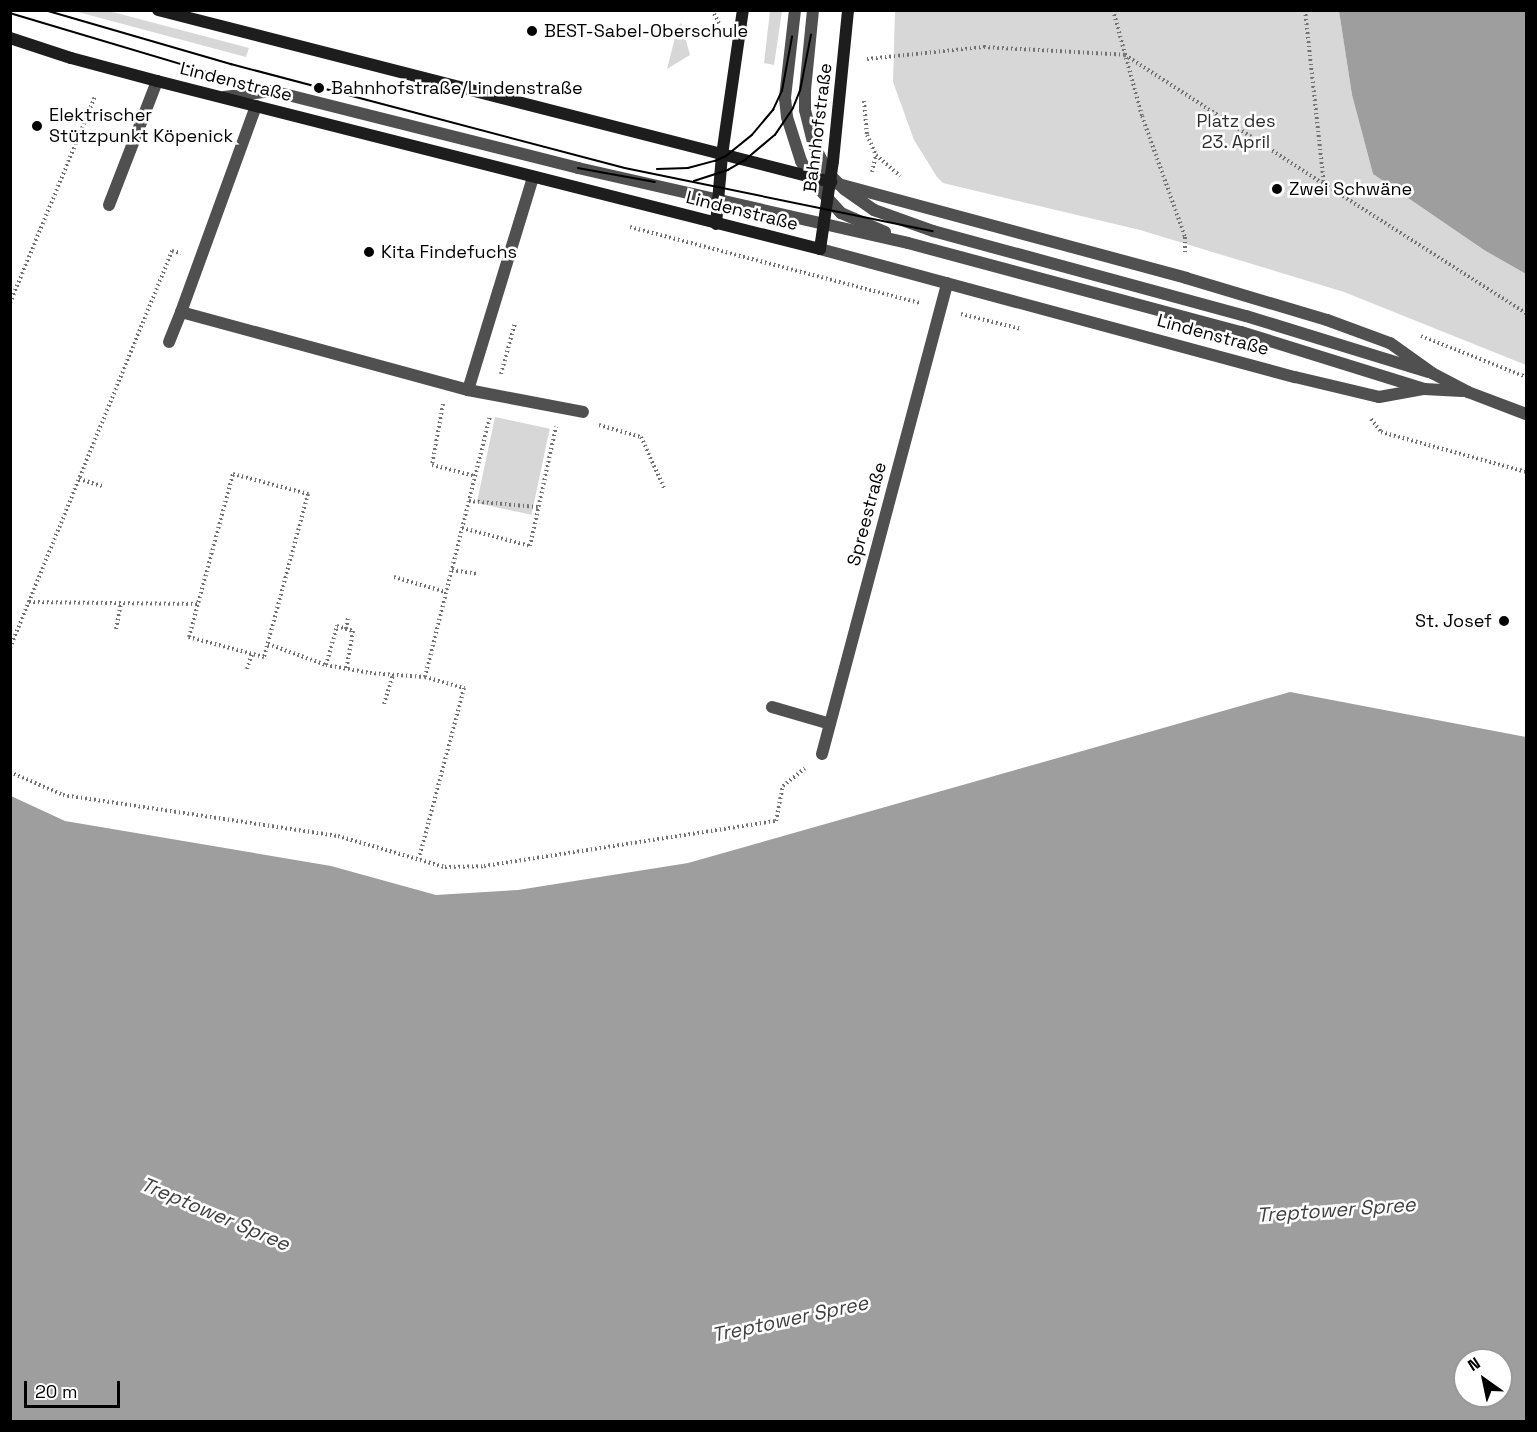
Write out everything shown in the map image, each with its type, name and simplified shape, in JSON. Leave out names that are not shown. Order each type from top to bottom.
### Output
[{"type":"main road","name":"Lindenstraße","points":[[158,10],[722,155],[833,181]]},
{"type":"main road","points":[[716,224],[722,155],[743,10]]},
{"type":"main road","name":"Bahnhofstraße","points":[[820,249],[833,181],[848,10]]},
{"type":"main road","name":"Lindenstraße","points":[[10,38],[71,58],[222,98],[820,249]]},
{"type":"street","points":[[795,10],[785,98],[795,147],[809,176],[840,213],[908,243]]},
{"type":"street","points":[[813,10],[805,90],[806,110],[818,157],[833,181],[860,201],[889,218],[1246,316],[1432,373]]},
{"type":"street","points":[[109,205],[157,81]]},
{"type":"street","points":[[222,98],[272,91],[718,200],[908,243],[1241,332],[1424,389]]},
{"type":"street","points":[[170,342],[256,106]]},
{"type":"street","points":[[468,390],[533,177]]},
{"type":"street","name":"Lindenstraße","points":[[833,181],[1186,278],[1327,320],[1390,343],[1432,373],[1468,392],[1527,414]]},
{"type":"street","name":"Lindenstraße","points":[[820,249],[1295,377],[1379,397],[1424,389],[1468,392]]},
{"type":"street","name":"Spreestraße","points":[[822,754],[947,283]]},
{"type":"street","points":[[181,312],[468,390],[583,412]]},
{"type":"street","points":[[772,707],[830,724]]},
{"type":"path","points":[[1113,10],[1142,116],[1185,237],[1185,255]]},
{"type":"path","points":[[1305,10],[1324,184]]},
{"type":"path","points":[[867,59],[984,47],[1125,55],[1527,313]]},
{"type":"path","points":[[10,303],[95,97]]},
{"type":"path","points":[[864,99],[867,135],[876,155],[903,178]]},
{"type":"path","points":[[10,648],[172,251],[200,258]]},
{"type":"path","points":[[844,283],[1030,332]]},
{"type":"path","points":[[425,677],[516,316]]},
{"type":"path","points":[[447,383],[432,465],[476,476]]},
{"type":"path","points":[[583,412],[588,421],[641,438],[664,488]]},
{"type":"path","points":[[1359,416],[1371,419],[1381,432],[1527,472]]},
{"type":"path","points":[[462,528],[530,546],[557,423]]},
{"type":"path","points":[[233,474],[308,494],[264,657],[189,637],[198,604],[233,474]]},
{"type":"path","points":[[79,479],[102,486]]},
{"type":"path","points":[[469,501],[538,507]]},
{"type":"path","points":[[452,570],[478,574]]},
{"type":"path","points":[[394,577],[446,592]]},
{"type":"path","points":[[29,602],[198,604]]},
{"type":"path","points":[[116,629],[121,603]]},
{"type":"path","points":[[346,629],[348,618]]},
{"type":"path","points":[[326,665],[337,626],[353,631],[346,669]]},
{"type":"path","points":[[268,644],[326,665],[393,675],[425,677],[464,688],[419,858]]},
{"type":"path","points":[[247,669],[252,654]]},
{"type":"path","points":[[384,705],[393,675]]},
{"type":"path","points":[[10,772],[63,795],[338,836],[445,867],[484,866],[776,821],[783,786],[822,754]]},
{"type":"green space","points":[[74,11],[109,11],[249,48],[246,57]]},
{"type":"green space","points":[[770,11],[782,11],[774,65],[764,63]]},
{"type":"green space","name":"Platz des 23. April","points":[[895,11],[1339,11],[1352,95],[1373,174],[1484,250],[1526,274],[1526,365],[1344,292],[1140,230],[943,183],[914,140],[893,82]]},
{"type":"green space","points":[[681,23],[690,55],[667,69],[678,26]]},
{"type":"green space","points":[[495,417],[550,429],[531,515],[477,503]]},
{"type":"water","points":[[1339,11],[1526,11],[1526,274],[1484,250],[1373,174],[1352,95]]},
{"type":"water","name":"Treptower Spree","points":[[1290,692],[1526,737],[1526,1421],[11,1421],[11,796],[65,821],[331,866],[436,895],[518,890],[688,863]]},
{"type":"tram line","points":[[45,10],[231,64],[625,168],[933,231]]},
{"type":"tram line","points":[[10,13],[272,91]]},
{"type":"tram line","points":[[694,181],[728,170],[745,160],[775,135],[793,108],[800,91],[811,35]]},
{"type":"tram line","points":[[657,169],[688,168],[715,161],[726,156],[752,135],[773,110],[782,91],[792,37]]},
{"type":"tram line","points":[[578,168],[655,182]]},
{"type":"place","name":"BEST-Sabel-Oberschule","points":[[532,31]]},
{"type":"place","name":"Bahnhofstraße/Lindenstraße","points":[[319,88]]},
{"type":"place","name":"Elektrischer Stützpunkt Köpenick","points":[[37,126]]},
{"type":"place","name":"Zwei Schwäne","points":[[1277,189]]},
{"type":"place","name":"Kita Findefuchs","points":[[369,252]]},
{"type":"place","name":"St. Josef","points":[[1504,621]]}]
